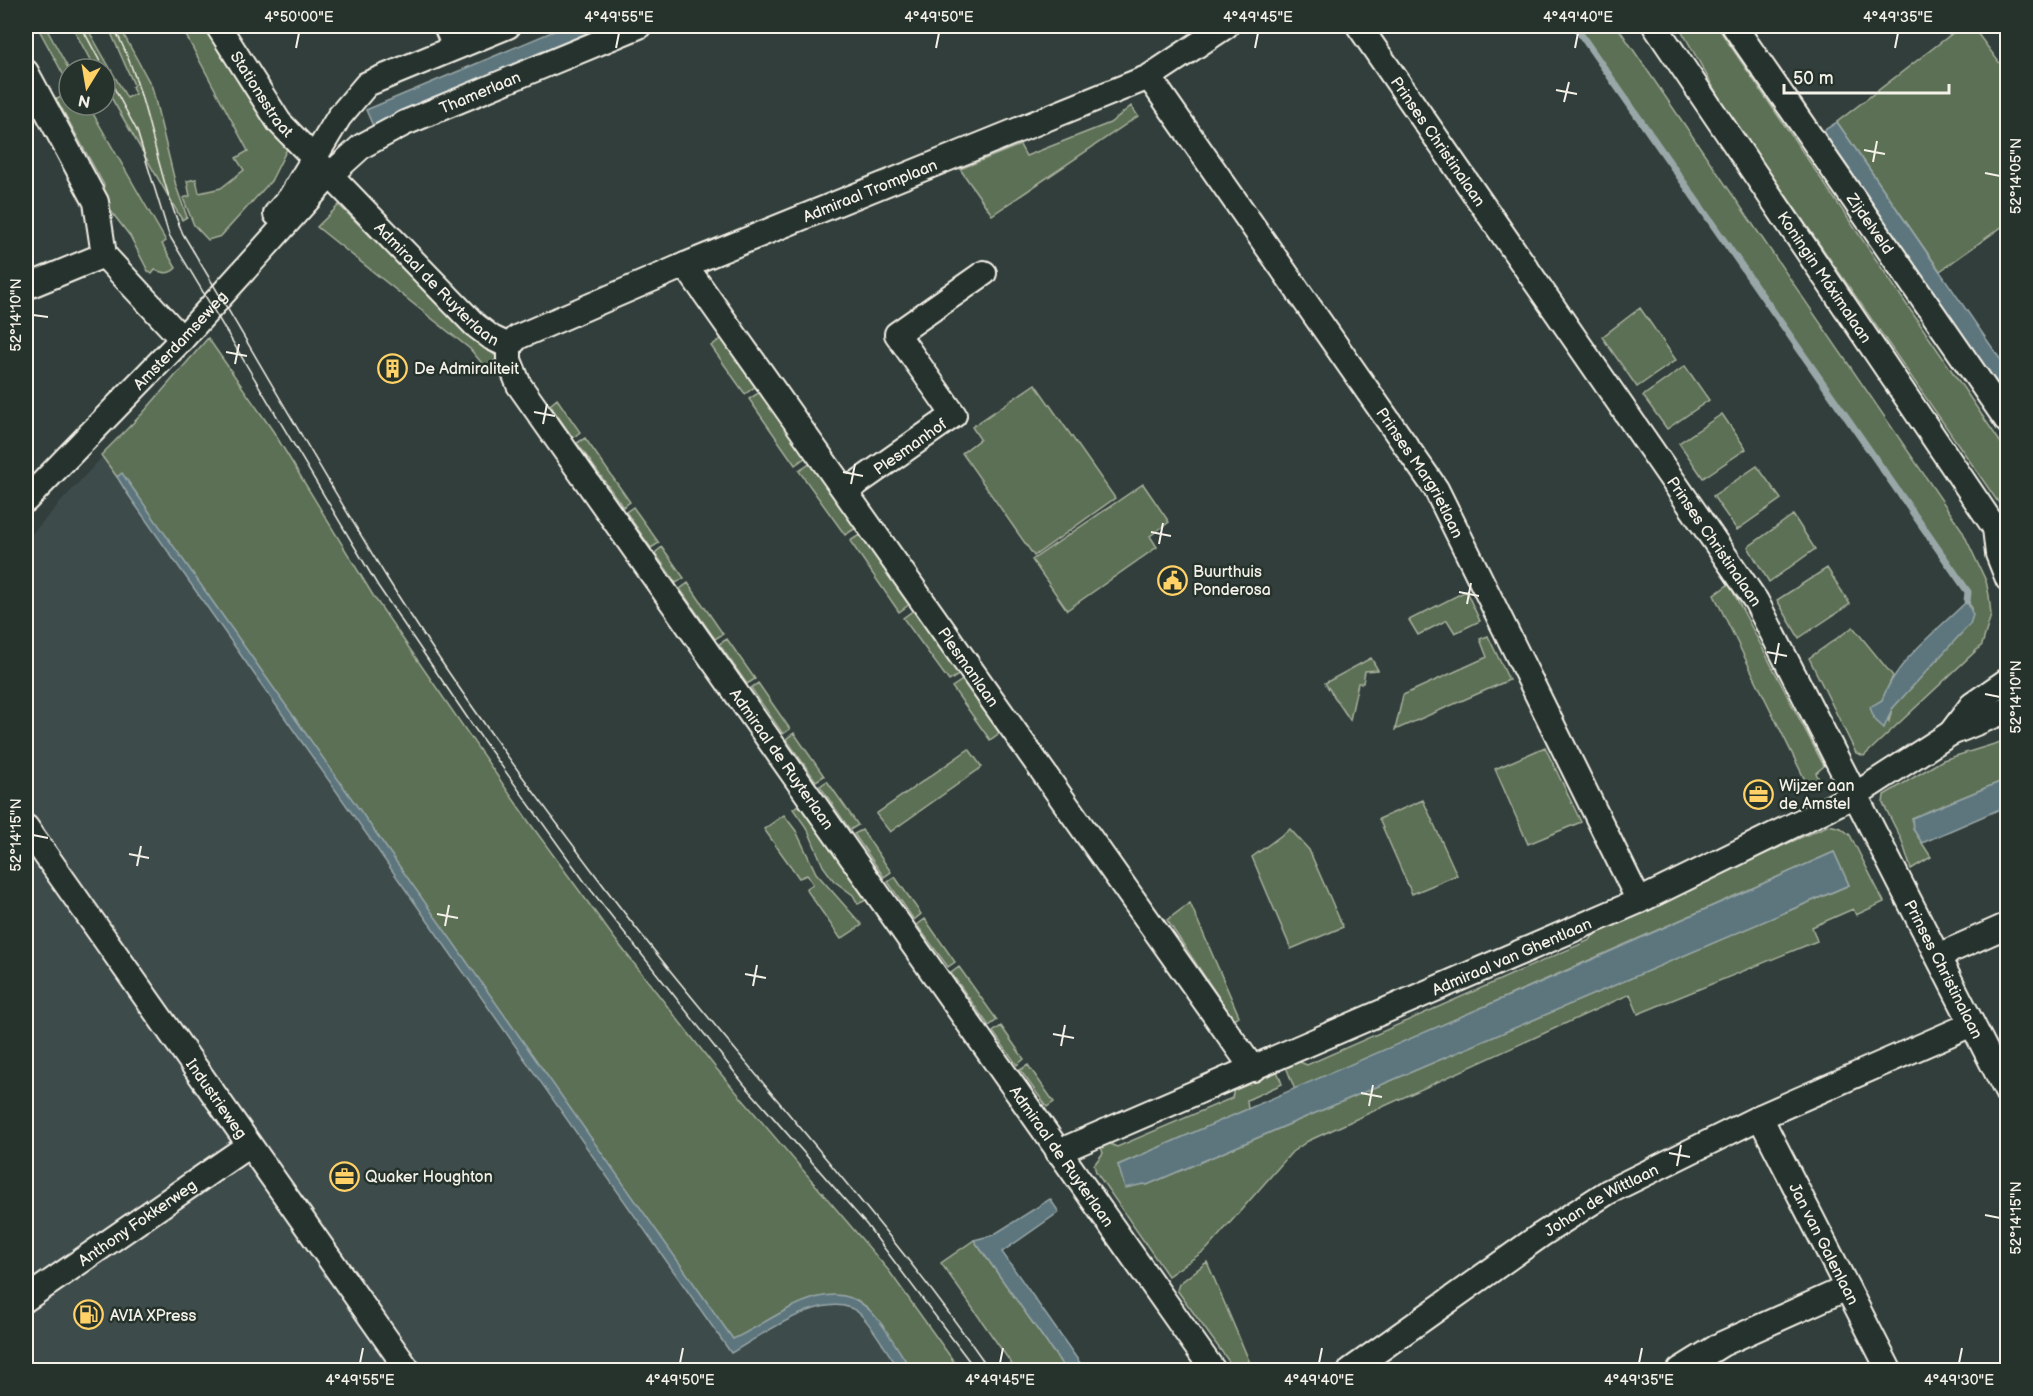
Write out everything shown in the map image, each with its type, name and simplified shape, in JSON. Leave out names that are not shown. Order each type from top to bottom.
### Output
[{"type":"street","name":"Stationsstraat","points":[[218,26],[269,109],[330,175]]},
{"type":"street","name":"Amsterdamseweg","points":[[26,500],[176,333],[290,198],[339,117],[367,84],[451,36],[508,26]]},
{"type":"street","name":"Thamerlaan","points":[[330,175],[362,146],[381,135],[639,26]]},
{"type":"street","name":"Admiraal Tromplaan","points":[[509,346],[518,337],[531,331],[685,265],[1149,76],[1226,26]]},
{"type":"street","name":"Prinses Christinalaan","points":[[1359,26],[1737,570],[1756,601],[2007,1094]]},
{"type":"street","name":"Koningin Máximalaan","points":[[1654,26],[2001,534],[1998,554],[2007,579]]},
{"type":"street","name":"Zijdelveld","points":[[1734,26],[2007,422]]},
{"type":"street","name":"Prinses Margrietlaan","points":[[1149,76],[1436,489],[1638,901]]},
{"type":"street","points":[[27,77],[96,202],[104,255],[176,333]]},
{"type":"street","name":"Amsterdamseweg","points":[[26,482],[330,175]]},
{"type":"street","name":"Admiraal de Ruyterlaan","points":[[330,175],[475,325],[492,338],[509,346],[508,360],[519,385],[1213,1371]]},
{"type":"street","points":[[26,287],[104,255]]},
{"type":"street","name":"Plesmanlaan","points":[[685,265],[1253,1069]]},
{"type":"street","name":"Plesmanhof","points":[[846,491],[954,415],[897,334],[984,273]]},
{"type":"street","name":"Admiraal van Ghentlaan","points":[[1951,733],[1972,705],[2007,680]]},
{"type":"street","name":"Admiraal van Ghentlaan","points":[[1058,1152],[1638,901],[1855,795],[1951,733],[2007,710]]},
{"type":"street","name":"Industrieweg","points":[[26,827],[408,1371]]},
{"type":"street","points":[[1938,956],[2007,925]]},
{"type":"street","name":"Johan de Wittlaan","points":[[1351,1371],[1583,1206],[1676,1156],[1760,1116],[1972,1024]]},
{"type":"street","name":"Jan van Galenlaan","points":[[1760,1116],[1889,1371]]},
{"type":"street","name":"Anthony Fokkerweg","points":[[26,1299],[249,1145]]},
{"type":"street","points":[[1680,1371],[1722,1344],[1847,1288]]},
{"type":"shaded area","points":[[102,457],[731,1352],[807,1310],[839,1303],[860,1314],[900,1370],[26,1370],[26,540]]},
{"type":"green space","points":[[37,26],[45,26],[62,57],[57,57],[57,63]]},
{"type":"green space","points":[[72,26],[86,26],[104,57],[89,57]]},
{"type":"green space","points":[[108,26],[119,26],[152,87],[176,186],[187,217],[182,220],[117,108],[117,80],[127,98],[135,94],[132,87],[134,85]]},
{"type":"green space","points":[[181,26],[208,26],[288,147],[271,181],[221,236],[208,240],[194,225],[183,198],[190,196],[187,181],[196,179],[199,193],[221,188],[244,170],[236,158],[248,151]]},
{"type":"green space","points":[[1575,26],[1617,26],[1962,530],[1986,581],[1991,615],[1982,645],[1864,756],[1856,753],[1809,658],[1853,627],[1893,676],[1882,700],[1889,721],[1892,709],[1972,608],[1967,601],[1968,592]]},
{"type":"green space","points":[[1679,26],[1717,26],[2007,452],[2007,515],[1724,106]]},
{"type":"green space","points":[[1962,26],[1972,26],[2007,73],[2007,223],[1940,271],[1837,122]]},
{"type":"green space","points":[[57,99],[57,107],[49,103]]},
{"type":"green space","points":[[1131,106],[1138,116],[992,215],[960,169],[1020,145],[1026,156],[1110,123]]},
{"type":"green space","points":[[66,117],[95,117],[166,241],[162,244],[176,268],[171,272],[163,273],[155,270],[152,274],[148,271],[130,236],[100,197],[104,185]]},
{"type":"green space","points":[[339,205],[468,333],[498,358],[486,368],[470,349],[317,227]]},
{"type":"green space","points":[[1640,308],[1676,360],[1637,387],[1602,337]]},
{"type":"green space","points":[[208,338],[273,431],[374,597],[529,822],[614,938],[715,1067],[889,1271],[960,1370],[912,1370],[868,1308],[857,1300],[802,1303],[733,1340],[122,474],[117,477],[101,455],[142,414]]},
{"type":"green space","points":[[722,338],[756,386],[745,394],[711,346]]},
{"type":"green space","points":[[1685,366],[1709,400],[1667,429],[1643,396]]},
{"type":"green space","points":[[1035,384],[1115,498],[1034,556],[962,453],[980,439],[972,427]]},
{"type":"green space","points":[[760,392],[806,457],[795,465],[749,399]]},
{"type":"green space","points":[[557,399],[580,432],[573,438],[550,405]]},
{"type":"green space","points":[[1722,414],[1746,449],[1703,478],[1679,443]]},
{"type":"green space","points":[[585,438],[630,502],[623,507],[577,443]]},
{"type":"green space","points":[[811,463],[856,528],[845,535],[799,471]]},
{"type":"green space","points":[[1757,466],[1781,499],[1737,530],[1713,496]]},
{"type":"green space","points":[[1143,484],[1169,522],[1150,536],[1157,547],[1067,610],[1032,560]]},
{"type":"green space","points":[[633,507],[659,543],[651,548],[626,512]]},
{"type":"green space","points":[[1793,515],[1815,549],[1769,582],[1748,547]]},
{"type":"green space","points":[[861,534],[910,604],[899,612],[850,541]]},
{"type":"green space","points":[[662,547],[684,578],[676,583],[655,553]]},
{"type":"green space","points":[[1827,568],[1850,604],[1799,638],[1777,600]]},
{"type":"green space","points":[[688,583],[723,634],[715,639],[680,589]]},
{"type":"green space","points":[[1729,584],[1824,766],[1816,773],[1820,781],[1808,786],[1714,595]]},
{"type":"green space","points":[[1466,591],[1480,621],[1455,633],[1447,620],[1418,635],[1409,620]]},
{"type":"green space","points":[[914,610],[960,674],[949,681],[903,618]]},
{"type":"green space","points":[[1488,636],[1509,680],[1395,730],[1403,695],[1487,657],[1480,639]]},
{"type":"green space","points":[[727,639],[755,679],[747,684],[719,644]]},
{"type":"green space","points":[[1371,658],[1378,670],[1365,671],[1363,683],[1358,683],[1350,720],[1325,683]]},
{"type":"green space","points":[[964,679],[1001,732],[990,740],[952,687]]},
{"type":"green space","points":[[758,683],[790,729],[783,734],[751,688]]},
{"type":"green space","points":[[794,733],[824,776],[816,781],[786,739]]},
{"type":"green space","points":[[2007,740],[2007,779],[1912,818],[1913,829],[1931,857],[1911,869],[1902,841],[1883,803],[1884,795],[1943,760]]},
{"type":"green space","points":[[1545,747],[1581,822],[1528,844],[1495,769]]},
{"type":"green space","points":[[969,749],[982,767],[890,832],[876,814]]},
{"type":"green space","points":[[827,781],[858,825],[850,830],[820,786]]},
{"type":"green space","points":[[1423,800],[1457,875],[1412,894],[1379,819]]},
{"type":"green space","points":[[802,802],[868,899],[858,904],[853,895],[834,881],[823,866],[808,830],[793,809]]},
{"type":"green space","points":[[784,815],[796,831],[816,873],[862,925],[841,939],[806,889],[813,884],[807,875],[799,878],[764,829]]},
{"type":"green space","points":[[1829,825],[1841,828],[1850,835],[1884,902],[1856,915],[1853,909],[1812,927],[1817,941],[1638,1014],[1630,994],[1308,1141],[1292,1152],[1207,1249],[1168,1276],[1096,1172],[1094,1165],[1103,1153],[1101,1147],[1108,1143],[1117,1147],[1232,1098],[1234,1088],[1276,1068],[1282,1084],[1247,1100],[1248,1110],[1118,1165],[1147,1185],[1849,885],[1834,852],[1295,1090],[1285,1064],[1295,1060],[1307,1065],[1590,940],[1599,928]]},
{"type":"green space","points":[[1290,829],[1309,850],[1343,927],[1291,949],[1252,857]]},
{"type":"green space","points":[[862,830],[891,872],[884,877],[854,834]]},
{"type":"green space","points":[[895,877],[921,914],[914,920],[888,882]]},
{"type":"green space","points":[[1190,903],[1239,1016],[1233,1019],[1167,920]]},
{"type":"green space","points":[[925,919],[955,962],[948,967],[917,925]]},
{"type":"green space","points":[[959,967],[997,1020],[989,1026],[951,973]]},
{"type":"green space","points":[[1001,1026],[1024,1059],[1017,1065],[993,1032]]},
{"type":"green space","points":[[1028,1065],[1054,1102],[1047,1107],[1020,1070]]},
{"type":"green space","points":[[974,1240],[1066,1370],[1016,1370],[941,1263]]},
{"type":"green space","points":[[1207,1262],[1253,1370],[1235,1370],[1177,1290],[1179,1284]]},
{"type":"water","points":[[566,26],[616,26],[373,126],[366,110]]},
{"type":"water","points":[[1837,122],[2007,369],[2007,398],[1823,131]]},
{"type":"water","points":[[122,473],[733,1339],[799,1304],[834,1295],[851,1298],[866,1307],[891,1337],[912,1370],[900,1370],[860,1314],[847,1307],[831,1305],[795,1316],[731,1353],[127,493],[117,477]]},
{"type":"water","points":[[1967,601],[1973,615],[1970,624],[1892,709],[1884,728],[1874,719],[1870,707],[1882,700],[1897,671]]},
{"type":"water","points":[[2007,779],[2007,806],[1922,843],[1913,829],[1912,818]]},
{"type":"water","points":[[1834,852],[1849,885],[1147,1185],[1125,1188],[1118,1165],[1555,976]]},
{"type":"water","points":[[1050,1199],[1059,1212],[1002,1252],[1085,1370],[1066,1370],[974,1240],[993,1235]]},
{"type":"waterway","points":[[1575,26],[1968,592],[1967,601]]},
{"type":"tram line","points":[[81,26],[98,57]]},
{"type":"tram line","points":[[113,26],[135,76],[164,182],[183,234],[335,493],[411,616],[489,730],[597,877],[695,1001],[896,1244],[990,1370]]},
{"type":"tram line","points":[[117,94],[137,131],[169,235],[378,586],[475,729],[587,885],[743,1083],[866,1224],[976,1370]]},
{"type":"place","name":"De Admiraliteit","points":[[393,368]]},
{"type":"place","name":"Buurthuis Ponderosa","points":[[1172,580]]},
{"type":"place","name":"Wijzer aan de Amstel","points":[[1758,794]]},
{"type":"place","name":"Quaker Houghton","points":[[344,1176]]},
{"type":"place","name":"AVIA XPress","points":[[89,1315]]}]
